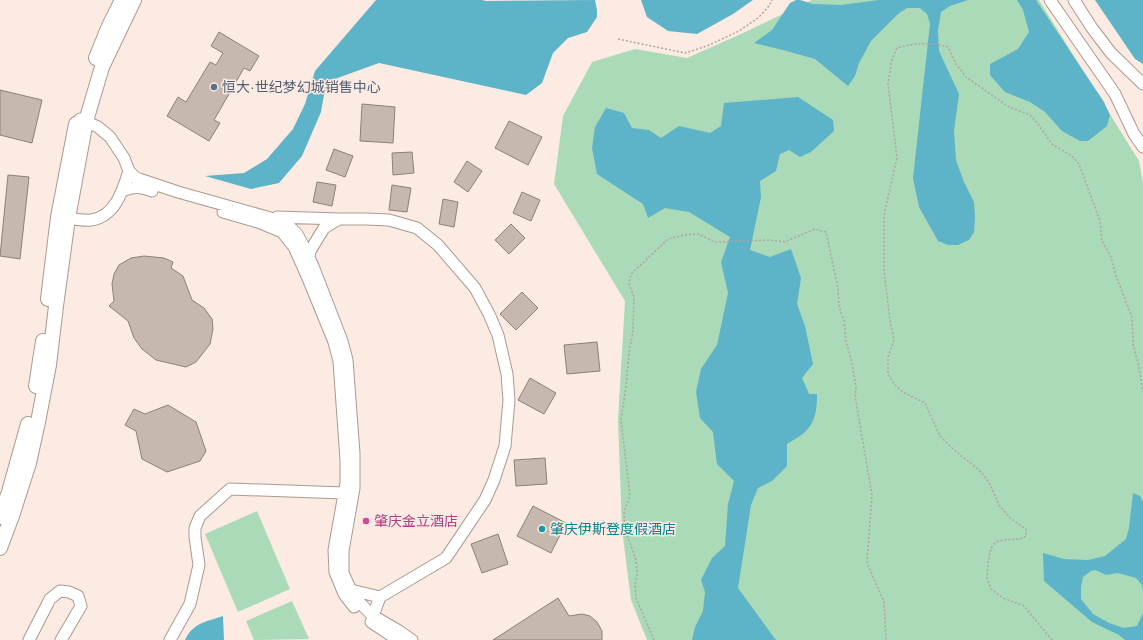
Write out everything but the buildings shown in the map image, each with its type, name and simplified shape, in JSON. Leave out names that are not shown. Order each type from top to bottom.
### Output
[{"type":"main road","points":[[0,517],[10,492],[35,394],[63,217],[90,73],[109,26],[122,0]]},
{"type":"main road","points":[[81,120],[102,67],[134,0]]},
{"type":"main road","points":[[0,548],[29,463],[50,365],[63,217]]},
{"type":"street","points":[[1050,0],[1115,94],[1134,134],[1143,147]]},
{"type":"street","points":[[1074,0],[1092,28],[1111,53],[1143,84]]},
{"type":"street","points":[[81,120],[98,127],[110,137],[124,158],[129,171],[136,178],[178,192],[267,217],[287,224],[297,234],[309,257],[342,342],[347,360],[354,453],[354,488],[343,551],[343,573],[354,597],[374,616],[412,640]]},
{"type":"street","points":[[63,217],[91,220],[104,216],[118,202],[129,171]]},
{"type":"street","points":[[122,191],[131,187],[140,187],[258,222],[282,232],[294,246],[308,276],[334,342],[339,361],[346,460],[346,482],[334,550],[335,572],[344,594],[355,609],[368,620],[398,640]]},
{"type":"street","points":[[267,217],[338,219],[366,218],[389,220],[416,228],[438,245],[475,288],[498,335],[507,374],[509,400],[505,446],[494,480],[485,500],[446,558],[380,597],[374,616]]},
{"type":"street","points":[[309,257],[310,251],[324,228],[338,219]]},
{"type":"street","points":[[170,640],[190,604],[199,565],[195,528],[200,516],[230,489],[344,493]]},
{"type":"street","points":[[351,590],[380,597]]},
{"type":"street","points":[[30,640],[50,599],[60,591],[69,592],[78,596],[81,606],[61,640]]},
{"type":"path","points":[[618,39],[685,53],[707,46],[739,31],[758,18],[769,6],[772,0]]},
{"type":"path","points":[[1052,640],[1024,606],[1004,598],[991,589],[987,578],[991,548],[996,542],[1020,539],[1026,536],[1026,529],[1010,518],[999,505],[989,482],[979,470],[953,449],[940,436],[925,403],[904,393],[894,384],[888,374],[888,357],[894,340],[884,270],[884,215],[897,158],[888,84],[892,58],[897,48],[906,45],[922,44],[940,44],[948,47],[956,64],[966,77],[1009,107],[1030,115],[1052,144],[1072,156],[1079,164],[1100,221],[1102,241],[1110,257],[1132,317],[1133,344],[1143,392]]},
{"type":"path","points":[[654,640],[636,598],[636,560],[625,530],[624,512],[630,496],[621,420],[626,386],[628,354],[633,331],[634,297],[629,284],[631,274],[668,239],[684,235],[698,234],[715,242],[770,240],[784,242],[816,228],[826,232],[856,387],[855,396],[872,495],[867,563],[884,602],[886,640]]},
{"type":"green space","points":[[812,0],[1039,0],[1139,161],[1143,183],[1143,640],[647,640],[631,600],[622,529],[618,419],[625,301],[554,184],[563,116],[592,62],[635,49],[687,58]]},
{"type":"green space","points":[[257,511],[290,589],[238,612],[205,534]]},
{"type":"green space","points":[[292,601],[309,639],[254,640],[246,621]]},
{"type":"water","points":[[376,0],[595,0],[597,17],[587,32],[568,38],[553,53],[542,83],[526,95],[379,63],[332,80],[324,95],[321,112],[302,156],[279,183],[251,189],[205,176],[244,173],[267,159],[293,129],[305,104],[315,71]]},
{"type":"water","points":[[641,0],[753,0],[733,14],[697,34],[668,31],[647,17]]},
{"type":"water","points":[[796,0],[813,4],[841,5],[879,0],[968,0],[950,6],[941,12],[938,30],[939,51],[959,94],[954,131],[956,160],[964,182],[974,202],[974,232],[969,240],[958,245],[948,245],[938,241],[919,207],[913,178],[930,24],[927,14],[920,8],[907,8],[898,14],[871,41],[859,63],[855,76],[848,86],[815,59],[754,43],[772,30],[790,3]]},
{"type":"water","points":[[1017,0],[1036,0],[1104,102],[1110,115],[1107,126],[1088,141],[1080,141],[1062,131],[1045,112],[1030,102],[1005,92],[990,75],[990,64],[1018,49],[1029,32],[1023,10]]},
{"type":"water","points":[[1095,0],[1143,0],[1143,64],[1135,59]]},
{"type":"water","points":[[798,97],[833,120],[834,131],[811,152],[800,157],[789,150],[780,154],[776,171],[760,181],[761,197],[750,250],[770,257],[791,249],[801,278],[797,304],[805,326],[813,364],[802,378],[809,394],[817,394],[816,409],[812,423],[804,433],[787,444],[787,466],[772,481],[758,488],[751,505],[738,588],[777,640],[692,640],[695,627],[703,611],[705,592],[701,580],[712,558],[725,546],[728,504],[734,481],[717,464],[713,432],[700,418],[696,392],[701,369],[717,345],[728,293],[721,262],[730,237],[689,212],[665,208],[648,218],[643,204],[597,174],[592,148],[595,127],[606,108],[624,113],[632,128],[649,130],[661,138],[679,126],[710,133],[721,126],[724,103]]},
{"type":"water","points":[[1133,493],[1140,496],[1143,502],[1143,591],[1142,585],[1136,578],[1118,573],[1106,575],[1095,570],[1083,577],[1081,599],[1093,614],[1109,623],[1124,628],[1137,626],[1143,613],[1143,640],[1125,640],[1119,635],[1092,622],[1044,581],[1043,553],[1064,559],[1088,560],[1105,556],[1126,539],[1129,528]]},
{"type":"water","points":[[223,616],[224,640],[185,640],[196,626],[206,621]]},
{"type":"place","name":"恒大·世纪梦幻城销售中心","points":[[214,87]]},
{"type":"place","name":"肇庆金立酒店","points":[[366,521]]},
{"type":"place","name":"肇庆伊斯登度假酒店","points":[[542,529]]}]
